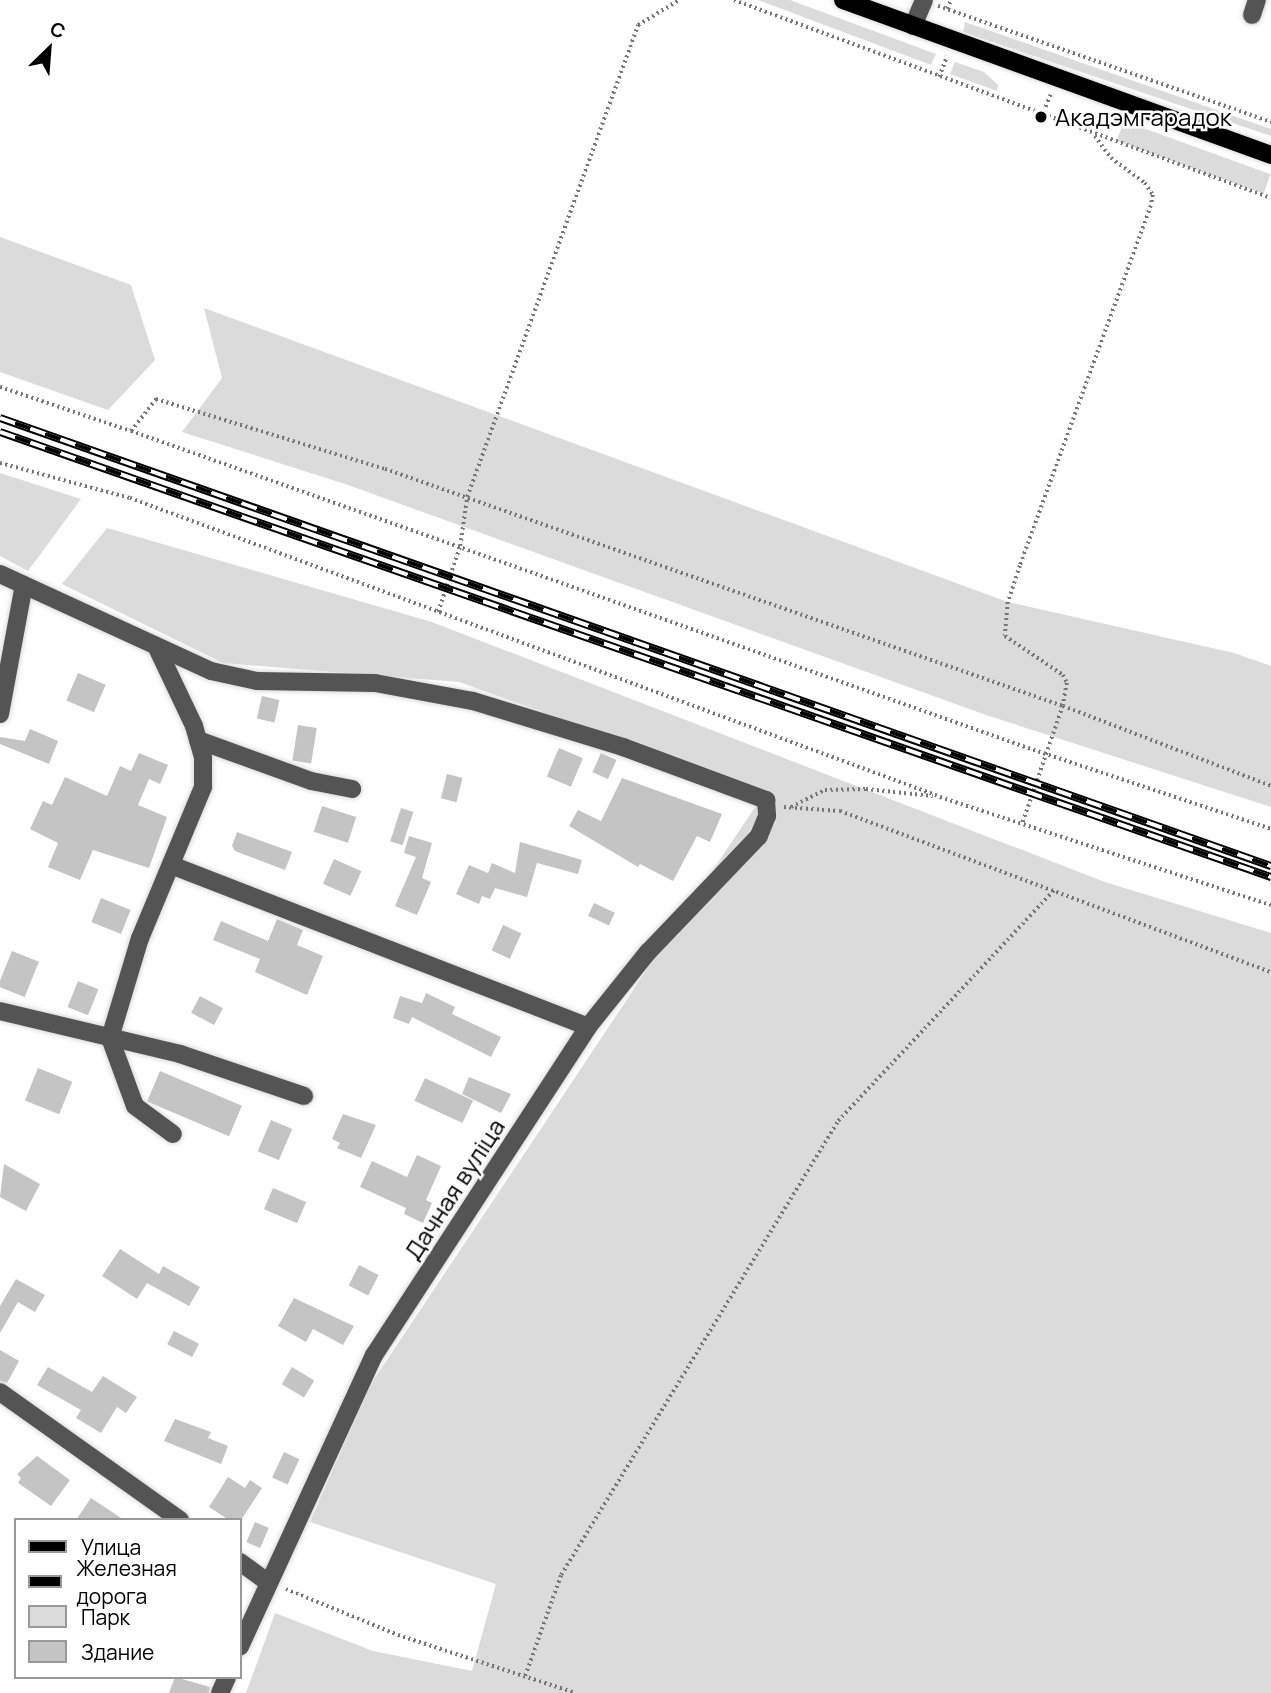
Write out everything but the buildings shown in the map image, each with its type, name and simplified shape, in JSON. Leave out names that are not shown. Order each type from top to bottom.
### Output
[{"type":"main road","points":[[843,0],[1271,155]]},
{"type":"street","points":[[913,26],[924,0]]},
{"type":"street","points":[[0,574],[157,648],[237,679],[375,683],[473,701],[636,751],[766,800]]},
{"type":"street","points":[[0,714],[24,585]]},
{"type":"street","points":[[157,648],[198,740],[203,787],[140,938],[110,1038],[135,1106],[173,1134]]},
{"type":"street","points":[[198,740],[311,781],[352,789]]},
{"type":"street","name":"Дачная вуліца","points":[[242,1642],[358,1382],[588,1027],[648,952],[758,836],[767,816],[766,800]]},
{"type":"street","points":[[171,865],[588,1027]]},
{"type":"street","points":[[0,1011],[180,1054],[304,1096]]},
{"type":"street","points":[[0,1392],[177,1518]]},
{"type":"street","points":[[242,1563],[268,1582]]},
{"type":"path","points":[[438,612],[460,546],[467,497],[638,25],[679,0]]},
{"type":"path","points":[[734,0],[1041,117],[1271,198]]},
{"type":"path","points":[[924,0],[1271,122]]},
{"type":"path","points":[[947,9],[951,0]]},
{"type":"path","points":[[1041,117],[1057,79]]},
{"type":"path","points":[[1022,825],[1063,706],[1067,683],[1063,675],[1005,636],[1008,601],[1153,195],[1145,183],[1111,158],[1095,136]]},
{"type":"path","points":[[0,387],[460,546],[1046,755],[1271,829]]},
{"type":"path","points":[[131,431],[156,399],[467,497],[1063,706],[1271,786]]},
{"type":"path","points":[[0,463],[130,498],[941,797],[1271,905]]},
{"type":"path","points":[[788,809],[825,790],[866,789],[941,797]]},
{"type":"path","points":[[766,800],[788,809],[840,811],[1055,889],[1271,972]]},
{"type":"path","points":[[525,1676],[561,1575],[838,1121],[1055,889]]},
{"type":"path","points":[[268,1582],[398,1635],[575,1693]]},
{"type":"green space","points":[[758,0],[790,0],[936,54],[931,65]]},
{"type":"green space","points":[[965,22],[1271,129],[1271,136],[963,32]]},
{"type":"green space","points":[[955,62],[984,72],[998,85],[997,91],[950,74]]},
{"type":"green space","points":[[1124,121],[1271,174],[1263,194],[1117,141]]},
{"type":"green space","points":[[0,237],[131,285],[155,360],[108,410],[0,372]]},
{"type":"green space","points":[[204,308],[1008,602],[1234,653],[1271,666],[1271,807],[986,715],[345,484],[182,432],[222,378]]},
{"type":"green space","points":[[0,473],[81,499],[28,571],[0,556]]},
{"type":"green space","points":[[107,528],[432,622],[1105,882],[1271,933],[1271,1693],[246,1693],[275,1613],[373,1651],[472,1671],[496,1584],[310,1522],[369,1387],[765,792],[459,682],[223,663],[62,584]]},
{"type":"railway","points":[[0,418],[1271,866]]},
{"type":"railway","points":[[0,432],[1271,877]]},
{"type":"place","name":"Акадэмгарадок","points":[[1041,117]]}]
